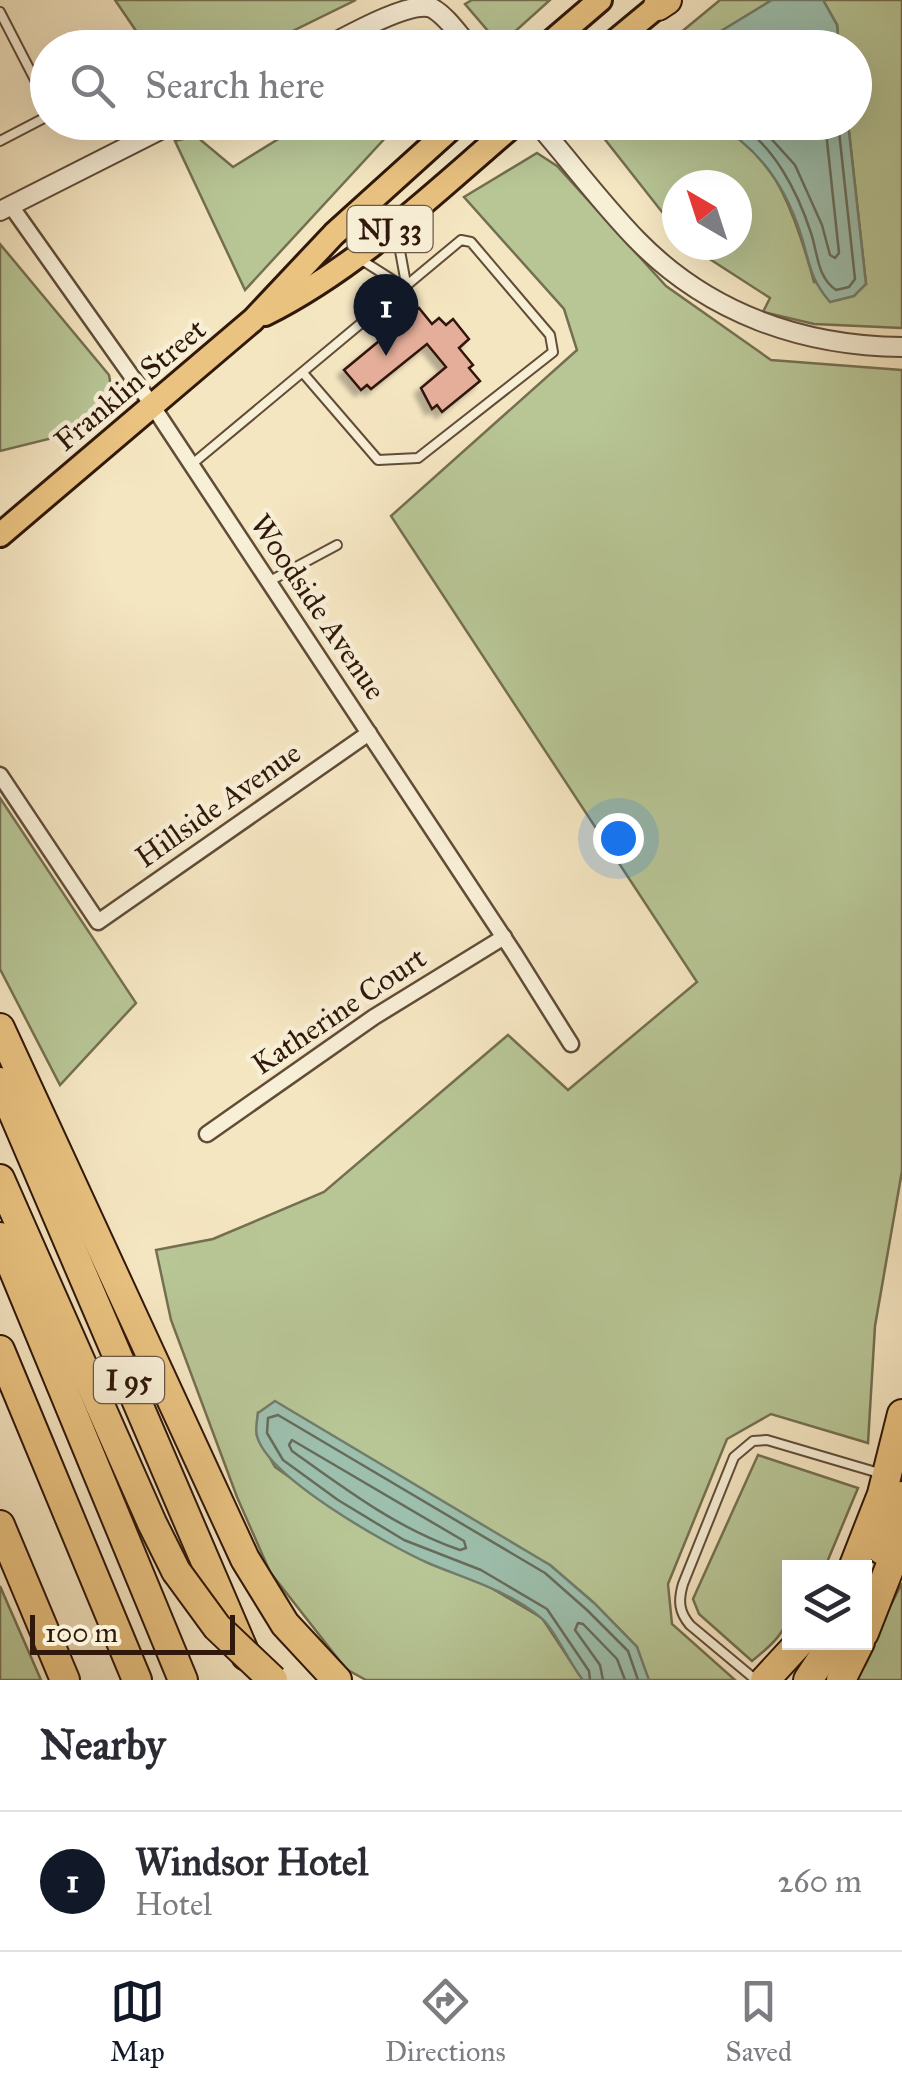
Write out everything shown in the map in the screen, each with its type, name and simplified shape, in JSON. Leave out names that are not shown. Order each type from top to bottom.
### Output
[{"type":"highway","points":[[0,1028],[252,1570],[285,1624],[337,1680]]},
{"type":"highway","name":"I 95","points":[[0,1082],[256,1680]]},
{"type":"highway","points":[[0,1179],[176,1570],[216,1626],[273,1680]]},
{"type":"highway","name":"I 95","points":[[0,1237],[182,1680]]},
{"type":"highway","points":[[0,1350],[137,1680]]},
{"type":"highway","points":[[872,1562],[895,1486],[902,1414]]},
{"type":"highway","points":[[855,1560],[895,1486]]},
{"type":"highway","points":[[0,1525],[65,1680]]},
{"type":"highway","points":[[872,1613],[902,1536]]},
{"type":"highway","points":[[755,1675],[789,1650]]},
{"type":"highway","points":[[787,1680],[808,1650]]},
{"type":"highway","points":[[808,1680],[828,1650]]},
{"type":"highway","points":[[841,1680],[856,1650]]},
{"type":"main road","points":[[565,30],[600,0]]},
{"type":"main road","points":[[630,30],[663,2]]},
{"type":"main road","name":"NJ 33","points":[[253,320],[334,234],[438,140]]},
{"type":"main road","name":"NJ 33","points":[[253,320],[310,291],[496,140]]},
{"type":"main road","name":"Franklin Street","points":[[0,536],[253,320]]},
{"type":"street","points":[[360,30],[399,10],[421,4],[435,10],[453,30]]},
{"type":"street","points":[[6,209],[141,140]]},
{"type":"street","points":[[551,140],[635,238],[704,294],[754,320],[804,337],[902,347]]},
{"type":"street","name":"Woodside Avenue","points":[[6,209],[152,406],[571,1044]]},
{"type":"street","name":"Hillside Avenue","points":[[0,775],[98,922],[370,733]]},
{"type":"street","name":"Katherine Court","points":[[207,1134],[374,1017],[504,937]]},
{"type":"lane","points":[[0,12],[30,70]]},
{"type":"lane","points":[[0,141],[30,125]]},
{"type":"lane","points":[[395,225],[406,289]]},
{"type":"lane","points":[[191,465],[461,240],[472,242],[550,335],[554,352],[418,458],[378,460],[303,373]]},
{"type":"lane","points":[[356,256],[406,289]]},
{"type":"lane","points":[[268,582],[337,545]]},
{"type":"lane","points":[[756,1680],[755,1675],[690,1625],[679,1601],[734,1457],[753,1441],[767,1440],[895,1486]]},
{"type":"shaded area","points":[[115,0],[356,0],[295,30],[135,30]]},
{"type":"shaded area","points":[[472,0],[550,0],[517,30],[487,30],[465,4]]},
{"type":"shaded area","points":[[720,0],[772,0],[723,30],[684,30]]},
{"type":"shaded area","points":[[823,0],[902,0],[902,328],[814,324],[763,312],[770,298],[711,260],[752,260],[752,170],[662,170],[662,212],[605,140],[743,140],[769,169],[781,191],[814,282],[866,284],[850,140],[872,140],[872,30],[837,30]]},
{"type":"shaded area","points":[[201,140],[233,167],[277,140],[383,140],[245,290],[175,141]]},
{"type":"shaded area","points":[[537,153],[557,166],[666,286],[771,360],[902,370],[902,1171],[875,1326],[868,1443],[771,1414],[727,1439],[668,1584],[672,1624],[735,1680],[647,1680],[637,1647],[550,1565],[258,1413],[257,1435],[275,1467],[333,1508],[431,1564],[476,1579],[542,1618],[583,1680],[366,1680],[346,1669],[270,1572],[237,1497],[171,1320],[156,1250],[213,1239],[324,1192],[508,1035],[568,1090],[697,982],[391,516],[577,350],[564,309],[464,197]]},
{"type":"shaded area","points":[[0,244],[109,375],[112,392],[81,431],[0,451]]},
{"type":"shaded area","points":[[0,798],[136,1003],[60,1085],[0,969]]},
{"type":"shaded area","points":[[758,1455],[858,1488],[828,1560],[782,1560],[782,1630],[752,1661],[699,1614],[693,1599]]},
{"type":"shaded area","points":[[902,1583],[902,1680],[853,1680],[868,1650],[872,1650],[872,1642]]},
{"type":"shaded area","points":[[0,1586],[41,1680],[0,1680]]},
{"type":"water","points":[[772,0],[823,0],[837,30],[723,30]]},
{"type":"water","points":[[740,140],[850,140],[866,284],[854,296],[830,302],[824,294],[809,265],[788,203],[769,171]]},
{"type":"water","points":[[275,1401],[550,1565],[637,1647],[649,1680],[583,1680],[551,1630],[527,1608],[500,1592],[410,1554],[305,1490],[266,1453],[257,1436],[258,1413]]},
{"type":"building","points":[[419,308],[432,324],[439,318],[446,325],[453,319],[469,339],[459,348],[480,381],[442,412],[437,405],[432,409],[421,388],[446,367],[427,344],[371,389],[367,385],[361,390],[344,370]]},
{"type":"place","name":"Windsor Hotel","points":[[386,356]]}]
